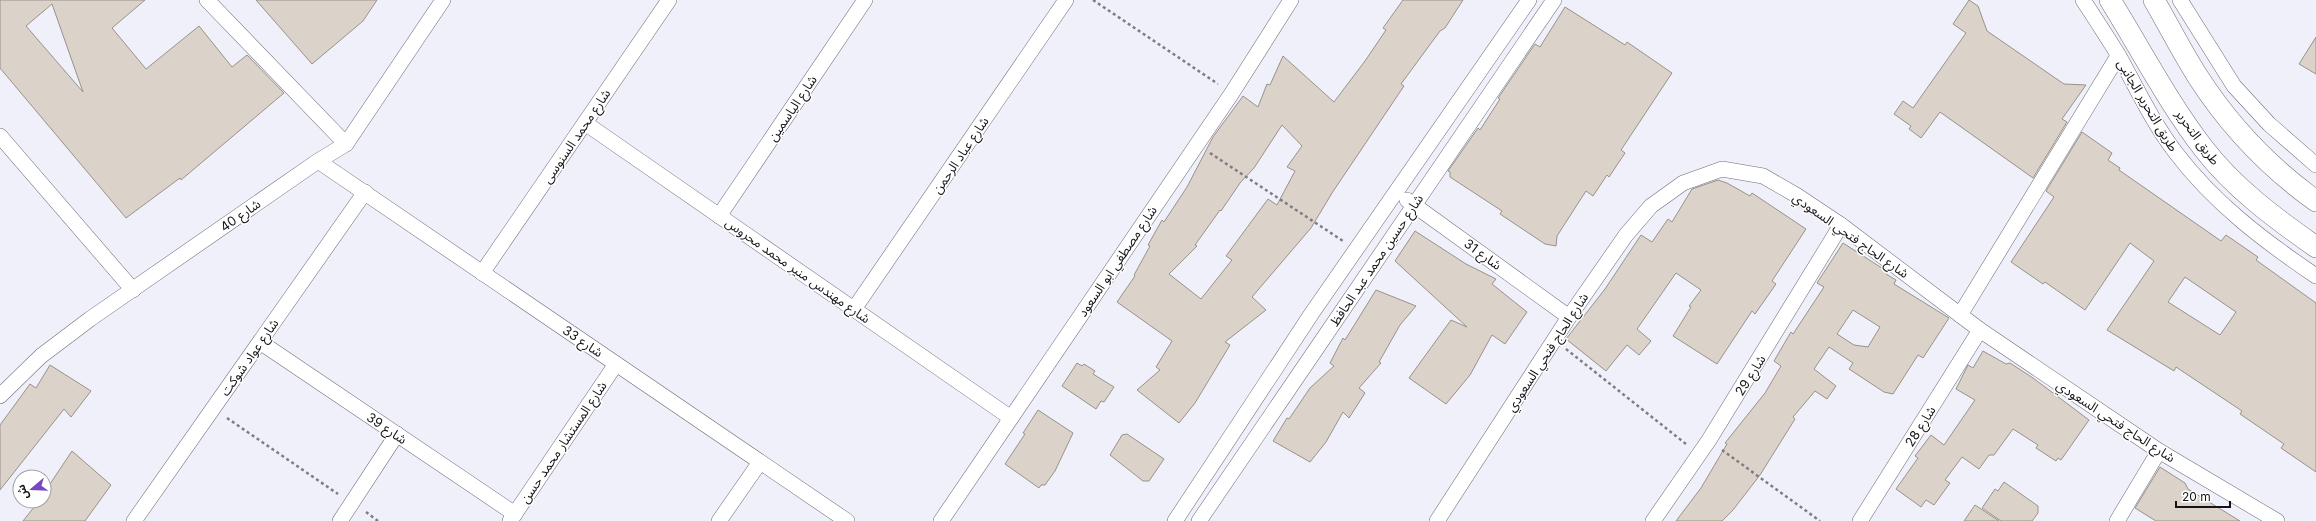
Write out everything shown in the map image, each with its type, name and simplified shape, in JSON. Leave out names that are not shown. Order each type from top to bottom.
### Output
[{"type":"street","points":[[207,0],[346,144]]},
{"type":"street","name":"شارع 40","points":[[0,396],[41,356],[318,161],[346,144],[443,0]]},
{"type":"street","name":"شارع محمد السنوسى","points":[[482,272],[669,0]]},
{"type":"street","name":"شارع الياسمين","points":[[720,216],[865,0]]},
{"type":"street","name":"شارع عباد الرحمن","points":[[854,309],[1066,0]]},
{"type":"street","name":"شارع مصطفي ابو السعود","points":[[941,521],[1232,93],[1291,0]]},
{"type":"street","name":"شارع حسين محمد عبد الحافظ","points":[[1175,521],[1356,250],[1529,0]]},
{"type":"street","name":"شارع حسين محمد عبد الحافظ","points":[[1199,521],[1554,0]]},
{"type":"street","name":"طريق التحرير الجانبى","points":[[2083,0],[2118,56],[2154,120],[2176,153],[2201,182],[2258,236],[2316,276]]},
{"type":"street","name":"طريق التحرير","points":[[2110,0],[2204,149],[2224,172],[2255,200],[2316,247]]},
{"type":"street","points":[[2154,0],[2199,78],[2226,115],[2256,150],[2289,182],[2316,201]]},
{"type":"street","points":[[2180,0],[2234,86],[2268,124],[2316,166]]},
{"type":"street","points":[[1960,315],[2118,56]]},
{"type":"street","name":"شارع مهندس منير محمد محروس","points":[[585,123],[1011,418]]},
{"type":"street","points":[[0,136],[133,290]]},
{"type":"street","name":"شارع 33","points":[[318,161],[847,521]]},
{"type":"street","name":"شارع الحاج فتحي السعودي","points":[[1438,521],[1569,317],[1626,235],[1652,206],[1683,183],[1722,169],[1763,176],[1841,225],[1980,330],[2159,451],[2277,521]]},
{"type":"street","name":"شارع عواد شوكت","points":[[134,521],[365,192]]},
{"type":"street","name":"شارع 31","points":[[1395,193],[1414,204],[1569,317]]},
{"type":"street","name":"شارع 29","points":[[1653,521],[1709,440],[1841,225]]},
{"type":"street","name":"شارع 28","points":[[1860,521],[1980,330]]},
{"type":"street","name":"شارع 39","points":[[260,342],[397,434],[512,517]]},
{"type":"street","name":"شارع المستشار محمد حسن","points":[[512,517],[616,364]]},
{"type":"street","points":[[340,521],[397,434]]},
{"type":"street","points":[[2117,521],[2159,451]]},
{"type":"street","points":[[719,521],[760,462]]},
{"type":"path","points":[[1093,0],[1232,93]]},
{"type":"path","points":[[1197,144],[1356,250]]},
{"type":"path","points":[[1555,341],[1699,454]]},
{"type":"path","points":[[213,408],[378,521]]},
{"type":"path","points":[[1709,440],[1820,521]]},
{"type":"building","points":[[0,0],[145,0],[112,28],[146,69],[199,26],[232,67],[247,55],[284,93],[181,180],[180,178],[126,218],[0,68]],"holes":[[[52,4],[83,92],[26,26]]]},
{"type":"building","points":[[256,0],[377,0],[363,21],[312,64]]},
{"type":"building","points":[[1403,0],[1463,0],[1445,28],[1440,31],[1401,84],[1404,86],[1332,193],[1311,228],[1252,297],[1266,310],[1225,342],[1230,345],[1195,403],[1179,423],[1137,390],[1160,370],[1156,367],[1172,341],[1117,302],[1135,276],[1134,275],[1150,246],[1148,245],[1162,220],[1164,222],[1187,187],[1213,137],[1243,96],[1258,107],[1267,84],[1270,85],[1283,56],[1334,102],[1386,30],[1383,28]],"holes":[[[1282,125],[1302,146],[1287,167],[1295,171],[1277,205],[1268,199],[1226,256],[1232,260],[1201,299],[1169,274],[1197,246],[1195,245],[1240,183],[1254,168]]]},
{"type":"building","points":[[1969,0],[1978,6],[1987,31],[2064,84],[2086,85],[2062,119],[2067,122],[2033,178],[1940,112],[1921,138],[1909,129],[1911,126],[1894,114],[1903,101],[1913,108],[1966,33],[1953,24]]},
{"type":"building","points":[[1565,7],[1625,45],[1627,42],[1672,73],[1621,150],[1625,153],[1609,177],[1607,175],[1593,196],[1586,191],[1557,236],[1556,246],[1545,244],[1500,214],[1502,211],[1450,177],[1450,172],[1448,171],[1478,128],[1480,130],[1500,99],[1498,98],[1535,44],[1540,47]]},
{"type":"building","points":[[2316,37],[2316,74],[2299,64]]},
{"type":"building","points":[[2082,132],[2112,153],[2108,160],[2120,168],[2119,170],[2221,241],[2226,235],[2258,257],[2256,260],[2316,303],[2316,472],[2281,448],[2284,444],[2240,414],[2242,411],[2176,367],[2174,371],[2107,330],[2154,261],[2130,243],[2085,310],[2045,282],[2043,284],[2011,262],[2054,197],[2046,191]],"holes":[[[2185,277],[2236,312],[2220,335],[2168,302]]]},
{"type":"building","points":[[1718,180],[1727,183],[1750,196],[1752,193],[1806,229],[1772,281],[1776,284],[1755,314],[1752,311],[1717,364],[1673,336],[1691,307],[1689,306],[1701,290],[1676,273],[1637,329],[1651,341],[1639,355],[1627,345],[1606,371],[1566,339],[1605,289],[1641,235],[1652,242],[1668,219],[1672,222],[1692,189]]},
{"type":"building","points":[[1415,231],[1466,264],[1496,279],[1492,284],[1527,312],[1505,344],[1492,335],[1470,375],[1446,404],[1409,378],[1451,320],[1467,327],[1395,261]]},
{"type":"building","points":[[1843,243],[1888,272],[1886,274],[1896,280],[1894,284],[1949,318],[1923,358],[1918,355],[1893,394],[1884,392],[1849,369],[1853,363],[1829,347],[1814,369],[1836,386],[1827,399],[1815,391],[1793,417],[1795,419],[1760,475],[1733,510],[1722,521],[1676,521],[1701,488],[1727,444],[1725,443],[1765,393],[1781,366],[1774,361],[1791,332],[1793,334],[1824,287],[1817,283]],"holes":[[[1853,310],[1880,327],[1868,347],[1854,345],[1837,334]]]},
{"type":"building","points":[[1376,290],[1416,306],[1400,325],[1379,362],[1381,363],[1359,388],[1365,393],[1349,418],[1343,412],[1326,442],[1310,462],[1273,441],[1287,418],[1289,419],[1310,388],[1334,366],[1330,363],[1343,338],[1345,340]]},
{"type":"building","points":[[1983,351],[2006,364],[2010,363],[2033,378],[2089,420],[2061,460],[2058,458],[2056,461],[2036,448],[2038,445],[2013,429],[1994,455],[1989,455],[1979,469],[1962,457],[1945,480],[1950,483],[1934,505],[1926,500],[1921,507],[1896,489],[1918,458],[1915,456],[1931,435],[1944,445],[1975,400],[1956,389],[1968,365],[1973,368]]},
{"type":"building","points":[[1077,363],[1082,366],[1084,364],[1095,371],[1093,374],[1114,387],[1104,402],[1101,401],[1096,409],[1062,386]]},
{"type":"building","points":[[50,365],[91,391],[71,417],[64,409],[17,469],[12,469],[12,475],[0,490],[0,425],[30,384],[36,388]]},
{"type":"building","points":[[1038,410],[1073,433],[1055,471],[1045,485],[1041,485],[1039,488],[1005,464],[1025,434],[1023,433]]},
{"type":"building","points":[[1127,434],[1164,459],[1149,481],[1143,481],[1110,455],[1122,435]]},
{"type":"building","points":[[72,451],[111,485],[85,521],[23,521],[33,509],[52,509],[52,481]]},
{"type":"building","points":[[2160,467],[2185,483],[2188,489],[2240,521],[2156,521],[2135,508]]},
{"type":"building","points":[[2004,482],[2038,506],[2038,513],[2032,521],[2001,521],[1982,508],[1995,489],[1998,491]]},
{"type":"building","points":[[1975,505],[1999,521],[1964,521]]}]
